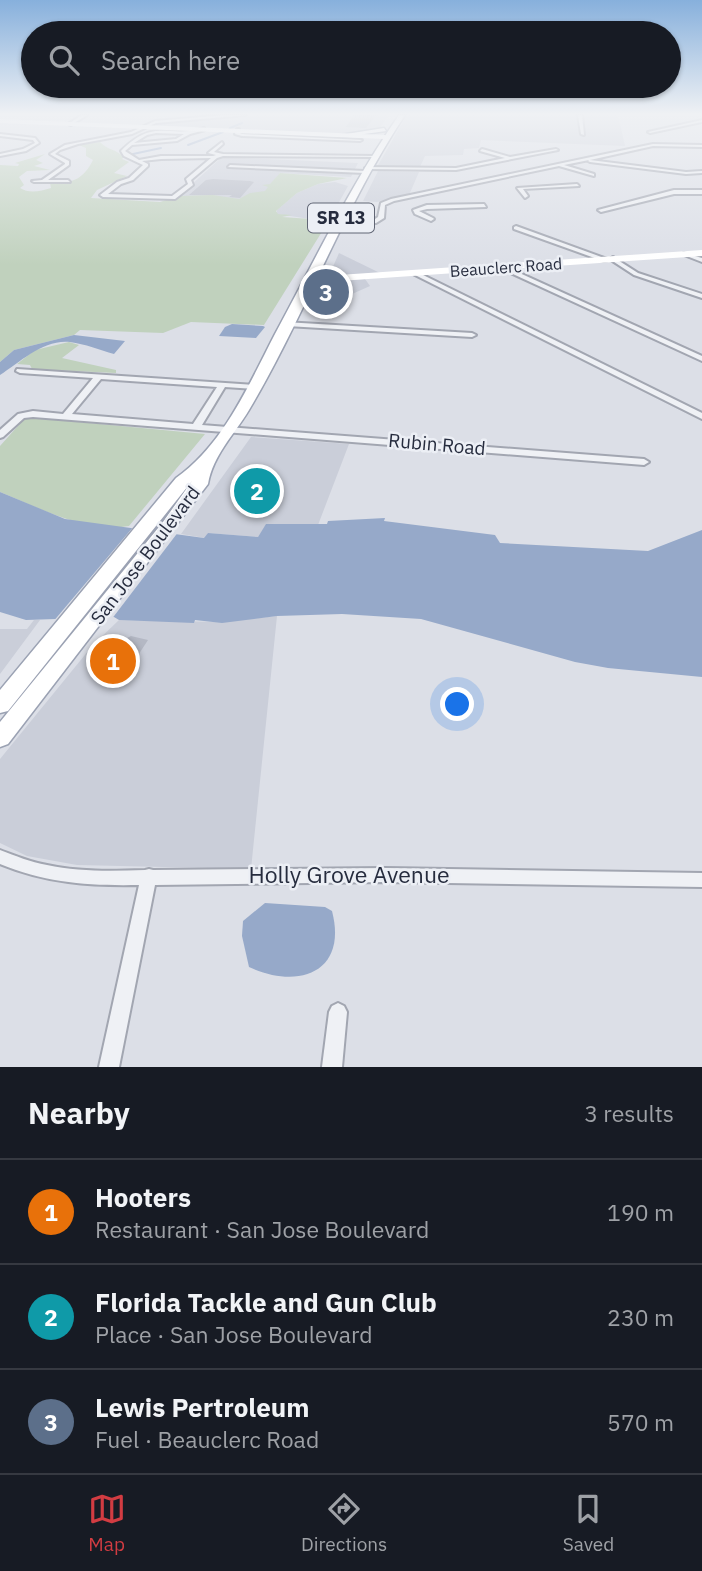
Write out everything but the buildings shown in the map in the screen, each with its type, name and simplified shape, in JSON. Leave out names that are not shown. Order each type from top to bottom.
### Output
[{"type":"main road","name":"San Jose Boulevard","points":[[0,738],[148,523],[182,481],[203,466],[230,430],[255,387],[369,165]]},
{"type":"main road","name":"San Jose Boulevard","points":[[0,705],[73,632],[169,526],[200,484],[203,466]]},
{"type":"street","points":[[44,180],[66,165]]},
{"type":"street","points":[[146,165],[135,173],[137,175],[119,183],[103,195],[173,198],[191,184],[188,180],[207,165]]},
{"type":"street","points":[[230,166],[314,165]]},
{"type":"street","points":[[380,165],[449,170],[478,165]]},
{"type":"street","points":[[339,223],[376,221],[381,218],[385,202],[556,165],[592,175]]},
{"type":"street","points":[[611,165],[686,173],[702,172]]},
{"type":"street","points":[[498,177],[525,186],[577,185]]},
{"type":"street","points":[[34,180],[68,181]]},
{"type":"street","points":[[525,186],[518,190],[525,196]]},
{"type":"street","points":[[601,210],[686,188],[702,192]]},
{"type":"street","points":[[402,198],[424,207],[484,206]]},
{"type":"street","points":[[424,207],[415,212],[431,219]]},
{"type":"street","points":[[547,241],[609,260],[636,274],[702,296]]},
{"type":"street","name":"Beauclerc Road","points":[[310,280],[702,253]]},
{"type":"street","points":[[686,254],[702,260]]},
{"type":"street","points":[[502,267],[702,359]]},
{"type":"street","points":[[415,273],[702,416]]},
{"type":"street","points":[[287,324],[472,335]]},
{"type":"street","points":[[20,371],[255,387]]},
{"type":"street","points":[[65,417],[99,376]]},
{"type":"street","points":[[195,428],[222,385]]},
{"type":"street","name":"Rubin Road","points":[[0,435],[15,420],[27,414],[644,461]]},
{"type":"street","name":"Holly Grove Avenue","points":[[0,856],[22,866],[77,876],[388,875],[702,880]]},
{"type":"street","points":[[109,1067],[149,876]]},
{"type":"street","points":[[332,1067],[338,1012]]},
{"type":"shaded area","points":[[213,165],[357,165],[351,177],[280,173],[266,191],[239,199],[179,196]]},
{"type":"shaded area","points":[[378,165],[421,165],[419,169],[377,167]]},
{"type":"shaded area","points":[[378,171],[419,172],[409,195],[377,202],[363,201]]},
{"type":"shaded area","points":[[335,182],[348,186],[328,222],[307,224],[310,219],[277,214],[277,210],[297,193],[318,184]]},
{"type":"shaded area","points":[[339,253],[380,273],[329,276]]},
{"type":"shaded area","points":[[365,279],[370,286],[334,302],[312,300],[321,282]]},
{"type":"shaded area","points":[[251,437],[349,444],[318,525],[267,524],[258,537],[208,533],[205,538],[181,534]]},
{"type":"shaded area","points":[[277,616],[251,869],[77,865],[27,856],[0,843],[0,759],[93,645],[119,620],[222,622]]},
{"type":"shaded area","points":[[34,620],[40,620],[0,674],[0,629],[27,629]]},
{"type":"green space","points":[[0,165],[38,165],[34,166],[50,170],[27,171],[19,177],[24,185],[20,188],[31,191],[51,188],[50,183],[64,183],[76,179],[90,165],[125,165],[114,173],[127,176],[97,190],[91,198],[160,202],[179,196],[213,195],[239,199],[250,193],[265,191],[268,187],[262,185],[270,184],[280,173],[347,178],[318,184],[297,193],[276,211],[278,214],[292,215],[282,217],[311,219],[308,224],[328,222],[264,325],[191,322],[163,333],[80,330],[74,335],[14,350],[0,362]]},
{"type":"green space","points":[[69,342],[79,345],[62,358],[116,370],[116,373],[32,369],[30,365],[17,364],[35,350]]},
{"type":"green space","points":[[26,417],[205,434],[129,526],[96,526],[46,512],[0,492],[0,446]]},
{"type":"water","points":[[232,324],[265,327],[256,338],[219,336],[225,327]]},
{"type":"water","points":[[74,335],[125,341],[114,354],[70,342],[51,344],[33,352],[0,375],[0,362],[14,350]]},
{"type":"water","points":[[0,492],[65,519],[204,538],[208,533],[258,537],[266,524],[327,524],[328,521],[385,518],[384,521],[495,535],[500,543],[648,551],[702,530],[702,677],[575,662],[421,619],[342,614],[277,616],[222,623],[195,620],[194,623],[119,620],[114,617],[26,620],[0,612]]},
{"type":"water","points":[[265,903],[325,907],[332,911],[335,932],[333,949],[326,962],[315,971],[301,976],[267,974],[249,967],[242,936],[243,921]]},
{"type":"pier","points":[[134,526],[179,531],[111,620],[52,623]]},
{"type":"place","name":"Lewis Pertroleum","points":[[326,292]]},
{"type":"place","name":"Florida Tackle and Gun Club","points":[[257,491]]},
{"type":"place","name":"Hooters","points":[[113,661]]}]
